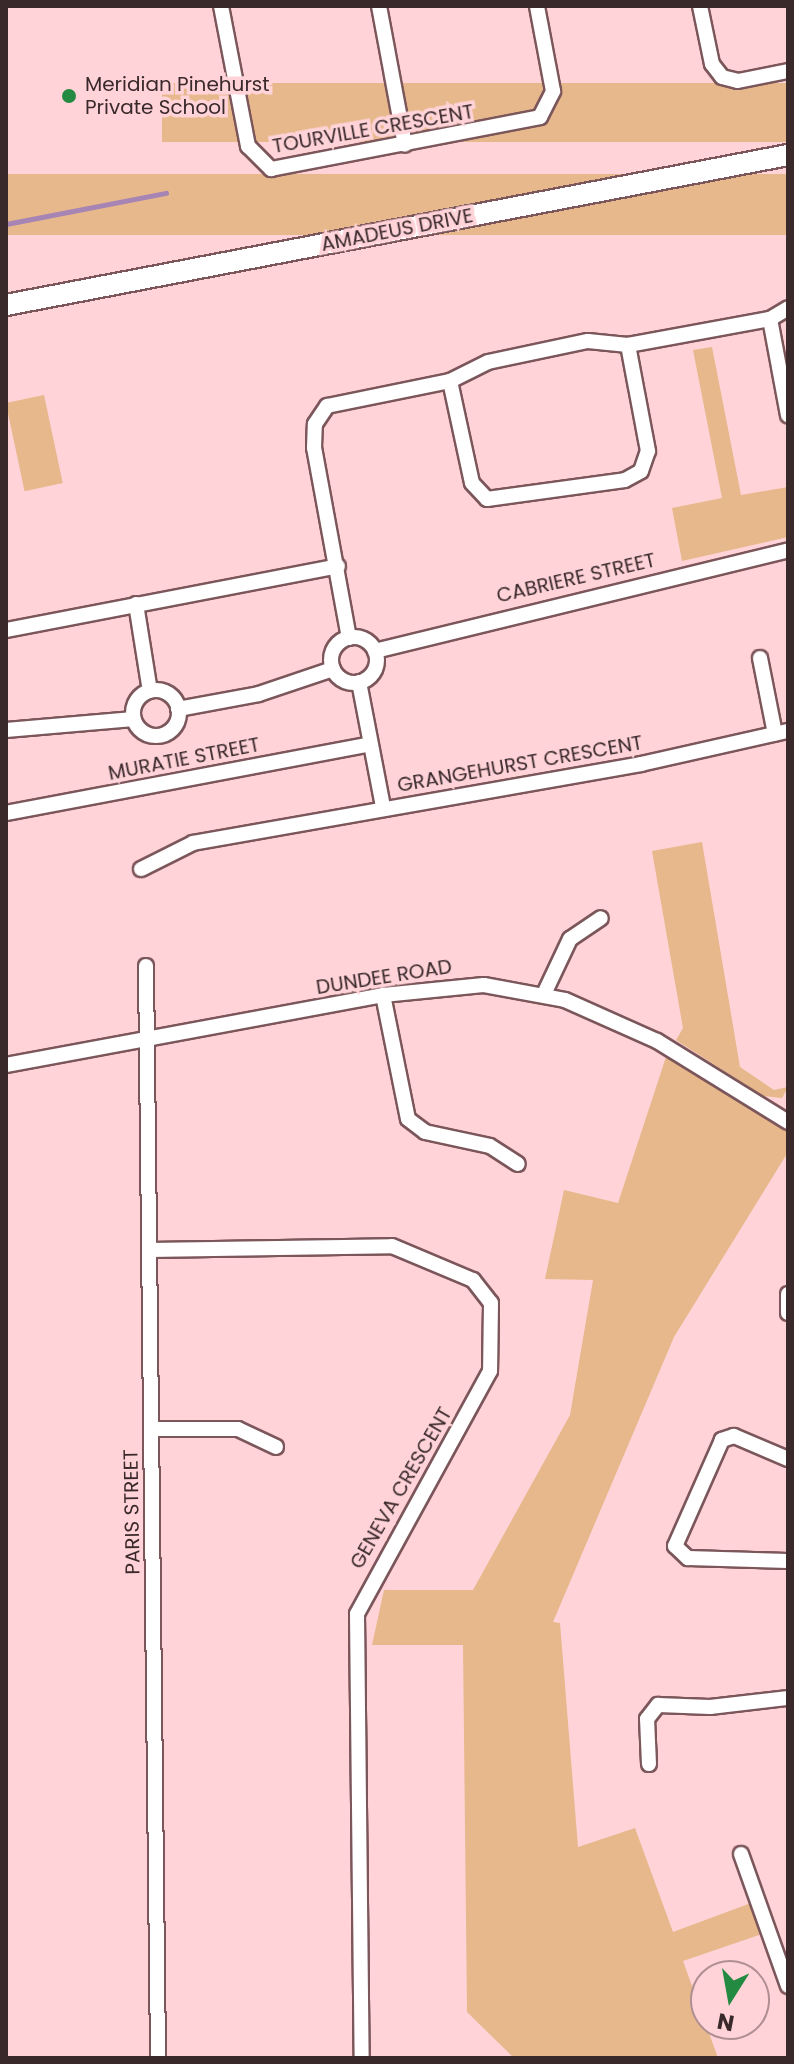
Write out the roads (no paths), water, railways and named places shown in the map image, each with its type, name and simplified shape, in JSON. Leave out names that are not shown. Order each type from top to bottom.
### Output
[{"type":"street","name":"TOURVILLE CRESCENT","points":[[221,6],[248,146],[261,166],[276,169],[405,145],[546,113],[553,91],[537,6]]},
{"type":"street","points":[[379,6],[405,145]]},
{"type":"street","points":[[700,6],[712,64],[722,77],[738,81],[788,71]]},
{"type":"street","name":"AMADEUS DRIVE","points":[[6,305],[788,155]]},
{"type":"street","points":[[349,638],[314,448],[321,413],[332,403],[450,381],[488,362],[588,341],[628,345],[770,319],[788,308]]},
{"type":"street","points":[[770,319],[788,415]]},
{"type":"street","points":[[450,381],[471,478],[487,499],[625,480],[641,471],[648,451],[628,345]]},
{"type":"street","name":"CABRIERE STREET","points":[[375,651],[788,550]]},
{"type":"street","points":[[6,630],[338,566]]},
{"type":"street","points":[[136,604],[150,691]]},
{"type":"street","points":[[349,638],[361,639],[375,651],[375,670],[359,682],[347,682],[333,669],[335,647],[349,638]]},
{"type":"street","points":[[760,658],[782,732]]},
{"type":"street","points":[[178,709],[259,694],[333,669]]},
{"type":"street","name":"GRANGEHURST CRESCENT","points":[[359,682],[383,807],[484,794],[782,732]]},
{"type":"street","points":[[150,691],[169,694],[178,709],[173,727],[161,735],[147,733],[134,719],[136,701],[150,691]]},
{"type":"street","points":[[6,730],[134,719]]},
{"type":"street","name":"MURATIE STREET","points":[[6,813],[370,744]]},
{"type":"street","points":[[141,869],[193,843],[383,807]]},
{"type":"street","points":[[544,994],[570,939],[601,918]]},
{"type":"street","name":"PARIS STREET","points":[[146,966],[158,2058]]},
{"type":"street","name":"DUNDEE ROAD","points":[[6,1065],[383,995],[463,984],[544,994],[657,1041],[787,1118]]},
{"type":"street","points":[[383,995],[403,1107],[412,1123],[425,1132],[490,1146],[518,1164]]},
{"type":"street","name":"GENEVA CRESCENT","points":[[149,1250],[392,1246],[473,1280],[491,1303],[490,1371],[357,1614],[362,2058]]},
{"type":"street","points":[[788,1294],[788,1313]]},
{"type":"street","points":[[151,1429],[238,1429],[257,1432],[276,1447]]},
{"type":"street","points":[[788,1459],[734,1436],[722,1440],[675,1546],[688,1558],[788,1561]]},
{"type":"street","points":[[649,1764],[647,1719],[658,1705],[710,1707],[788,1698]]},
{"type":"street","points":[[741,1854],[788,1986]]},
{"type":"waterway","points":[[6,224],[166,193]]},
{"type":"place","name":"Meridian Pinehurst Private School","points":[[69,96]]}]
